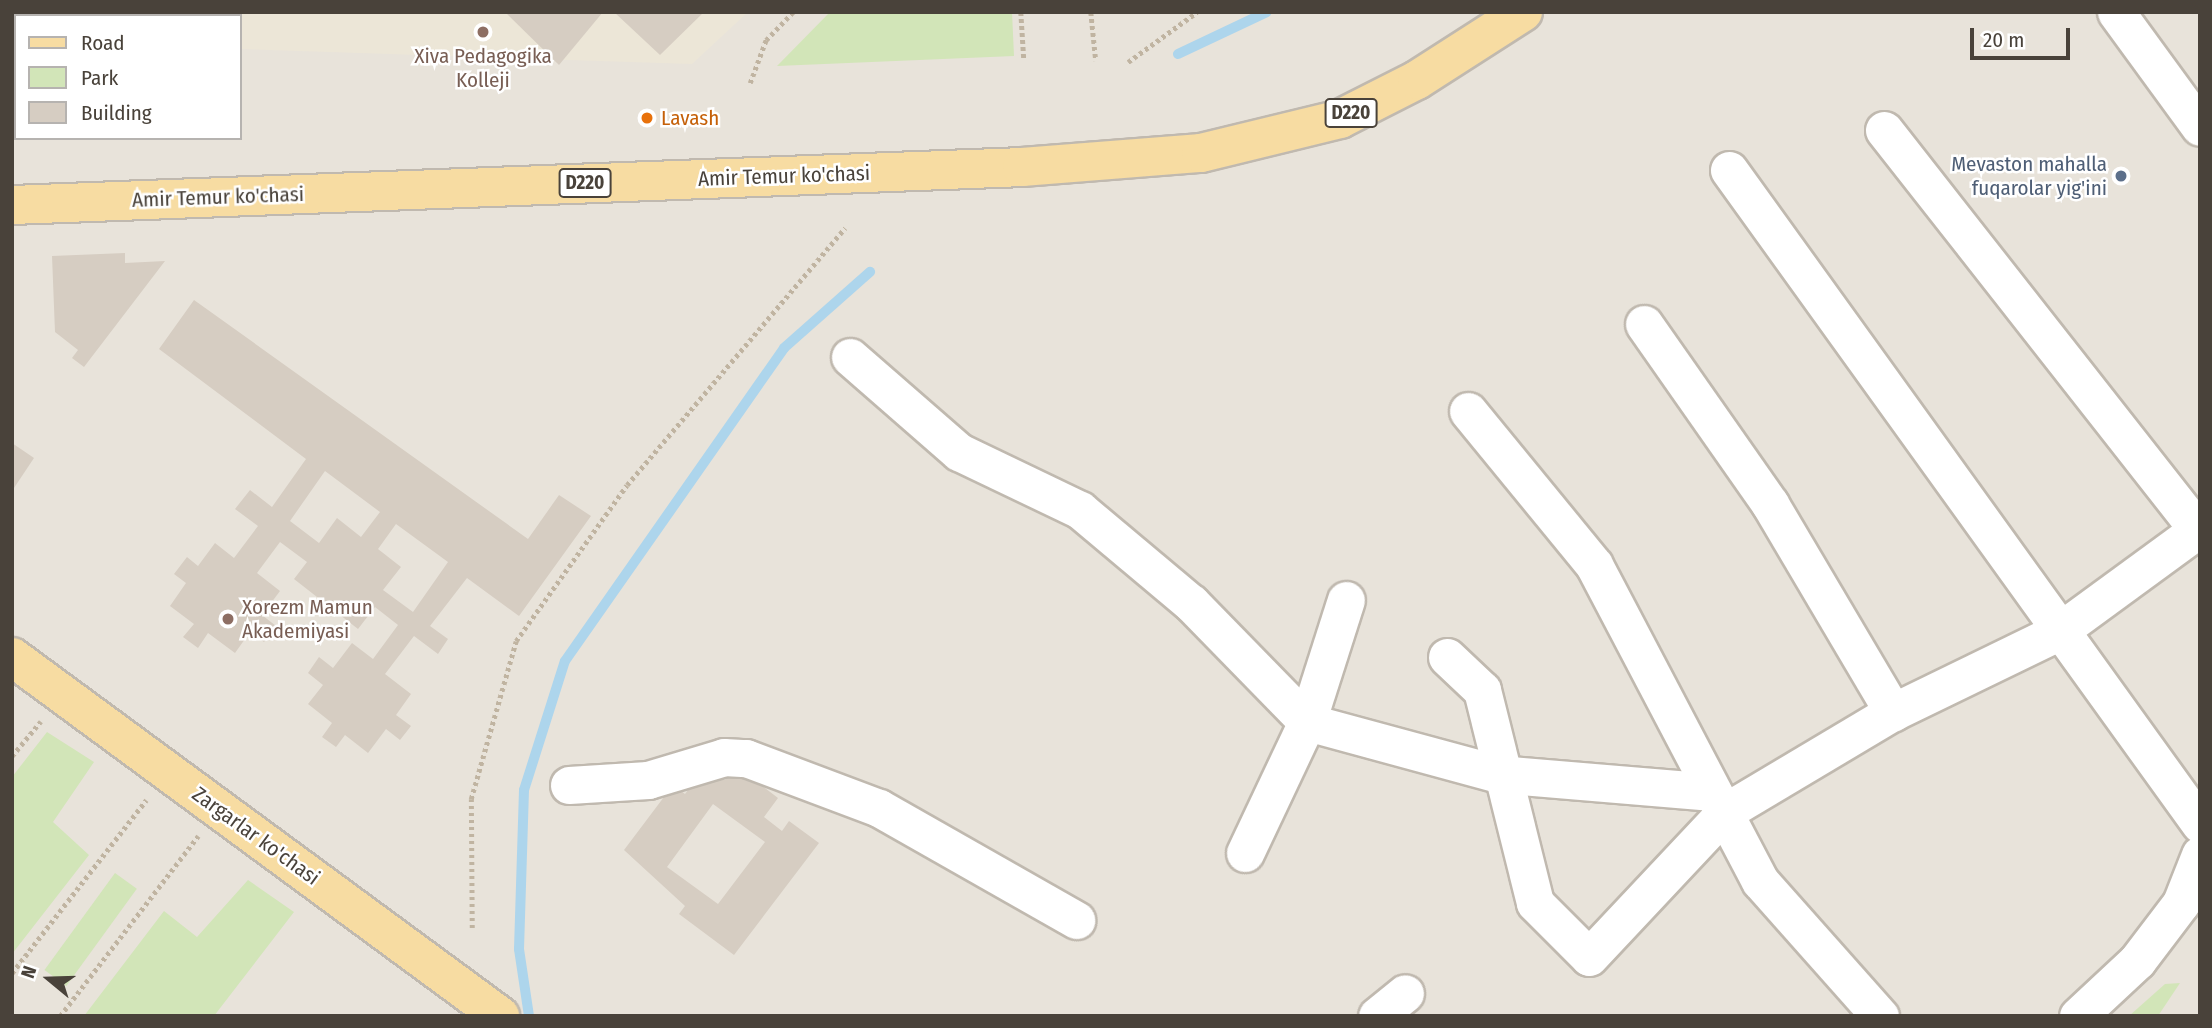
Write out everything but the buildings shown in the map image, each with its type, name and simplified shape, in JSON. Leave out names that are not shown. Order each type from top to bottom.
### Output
[{"type":"main road","name":"Amir Temur ko'chasi","points":[[12,205],[1022,167],[1201,152],[1340,118],[1523,12]]},
{"type":"main road","name":"Zargarlar ko'chasi","points":[[12,657],[494,1012]]},
{"type":"street","points":[[2116,12],[2200,127]]},
{"type":"street","points":[[1447,657],[1482,690],[1498,774],[1535,903],[1588,957],[1719,802],[1893,712],[2058,632],[2199,529],[1884,131]]},
{"type":"street","points":[[1729,170],[2058,632],[2200,824]]},
{"type":"street","points":[[1644,324],[1770,504],[1893,712]]},
{"type":"street","points":[[850,357],[959,452],[1080,510],[1191,603],[1307,722],[1498,774],[1719,802]]},
{"type":"street","points":[[1468,411],[1594,565],[1760,881],[1880,1016]]},
{"type":"street","points":[[1245,853],[1307,722],[1346,600]]},
{"type":"street","points":[[569,785],[648,780],[724,757],[746,758],[879,808],[1076,920]]},
{"type":"street","points":[[2078,1016],[2137,961],[2181,903],[2200,855]]},
{"type":"street","points":[[1377,1016],[1405,993]]},
{"type":"path","points":[[750,83],[766,40],[793,12]]},
{"type":"path","points":[[1021,12],[1024,60]]},
{"type":"path","points":[[1091,12],[1096,61]]},
{"type":"path","points":[[1128,62],[1197,12]]},
{"type":"path","points":[[472,928],[471,799],[516,641],[627,485],[845,228]]},
{"type":"path","points":[[12,755],[45,716]]},
{"type":"path","points":[[12,974],[153,792]]},
{"type":"path","points":[[60,1016],[203,830]]},
{"type":"shaded area","points":[[12,12],[2200,12],[2200,1016],[12,1016]]},
{"type":"shaded area","name":"Xiva Pedagogika Kolleji","points":[[197,12],[748,12],[692,64],[242,49],[242,14]]},
{"type":"green space","points":[[830,12],[1012,12],[1014,56],[777,66]]},
{"type":"green space","points":[[47,732],[94,762],[53,822],[89,855],[12,954],[12,777]]},
{"type":"green space","points":[[115,873],[137,889],[66,986],[44,970]]},
{"type":"green space","points":[[248,880],[294,912],[214,1016],[84,1016],[164,911],[197,937]]},
{"type":"green space","points":[[2180,983],[2158,1016],[2129,1016],[2165,984]]},
{"type":"waterway","points":[[1178,54],[1267,12]]},
{"type":"waterway","points":[[529,1016],[519,949],[524,790],[565,661],[784,348],[870,272]]},
{"type":"place","name":"Xiva Pedagogika Kolleji","points":[[483,32]]},
{"type":"place","name":"Lavash","points":[[647,118]]},
{"type":"place","name":"Mevaston mahalla fuqarolar yig'ini","points":[[2121,176]]},
{"type":"place","name":"Xorezm Mamun Akademiyasi","points":[[228,619]]}]
